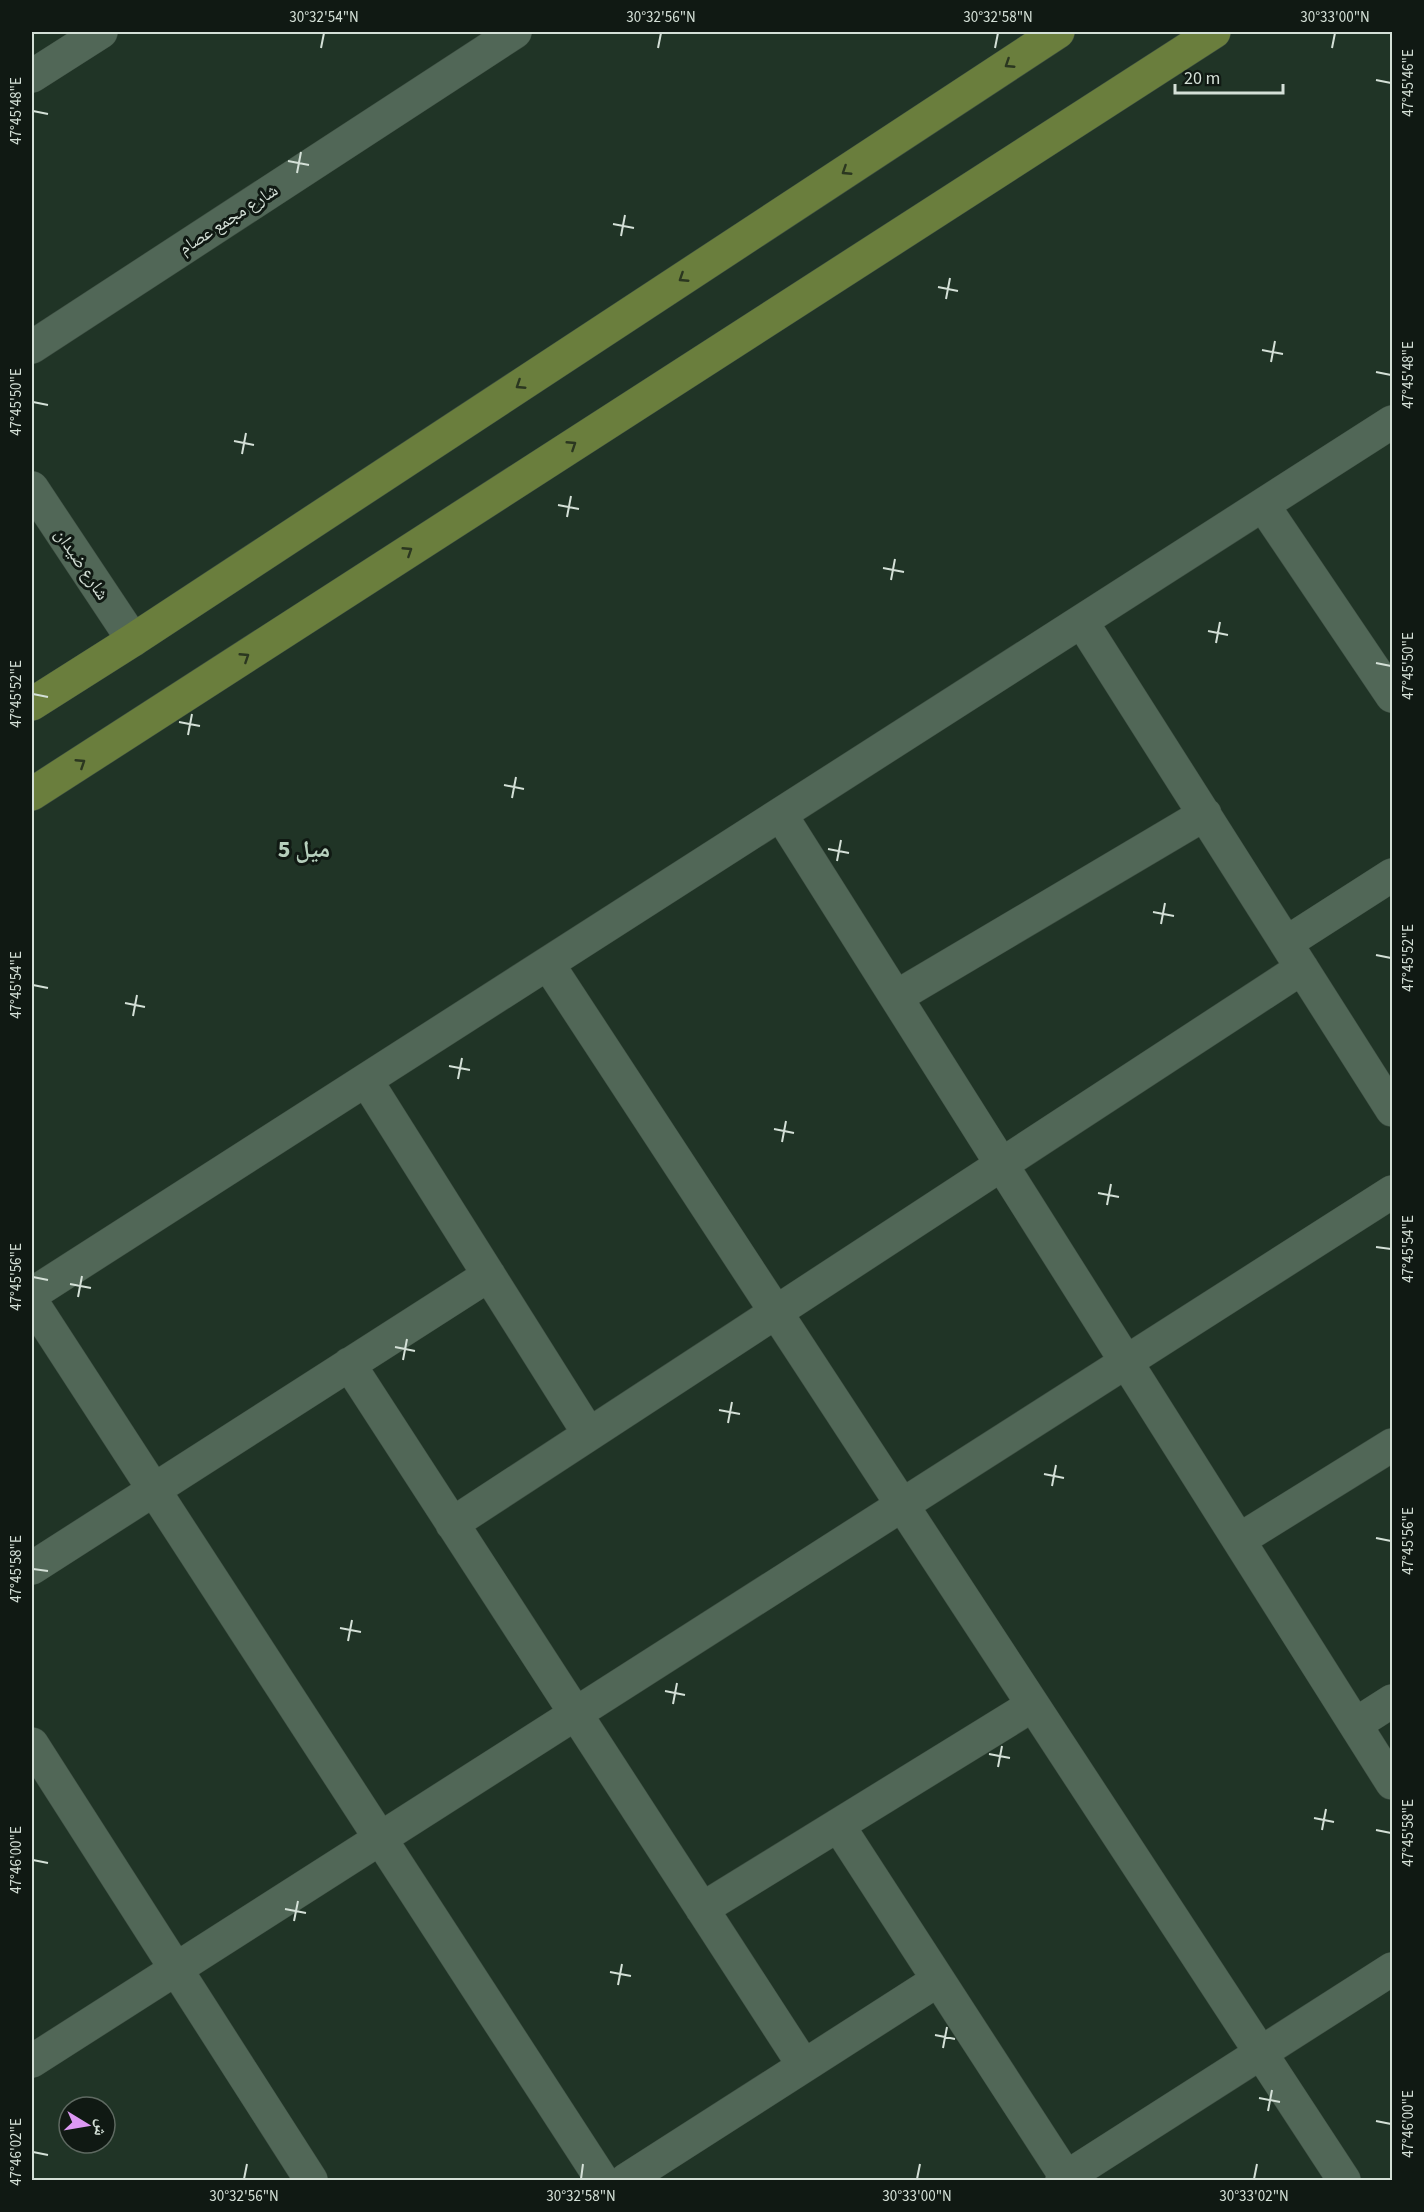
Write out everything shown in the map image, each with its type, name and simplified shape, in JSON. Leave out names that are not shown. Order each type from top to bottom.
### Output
[{"type":"main road","points":[[32,704],[133,640],[1058,32]]},
{"type":"main road","points":[[32,794],[1214,32]]},
{"type":"street","points":[[32,76],[101,32]]},
{"type":"street","name":"شارع مجمع عصام","points":[[32,347],[515,32]]},
{"type":"street","points":[[32,1294],[1392,422]]},
{"type":"street","name":"شارع ضيدان","points":[[32,488],[133,640]]},
{"type":"street","points":[[1263,505],[1392,696]]},
{"type":"street","points":[[1082,622],[1392,1110]]},
{"type":"street","points":[[896,997],[1204,814]]},
{"type":"street","points":[[781,815],[1392,1783]]},
{"type":"street","points":[[452,1524],[1002,1165],[1294,955],[1392,875]]},
{"type":"street","points":[[548,964],[1344,2181]]},
{"type":"street","points":[[366,1080],[589,1434]]},
{"type":"street","points":[[32,2061],[1392,1192]]},
{"type":"street","points":[[32,1568],[489,1275]]},
{"type":"street","points":[[32,1302],[603,2181]]},
{"type":"street","points":[[349,1364],[804,2066]]},
{"type":"street","points":[[1239,1540],[1392,1445]]},
{"type":"street","points":[[1356,1724],[1392,1701]]},
{"type":"street","points":[[702,1909],[1033,1705]]},
{"type":"street","points":[[32,1744],[42,1785],[176,1969],[304,2178]]},
{"type":"street","points":[[838,1825],[1065,2180],[1392,1969]]},
{"type":"street","points":[[626,2181],[938,1980]]},
{"type":"district","name":"5 ميل","points":[[304,849]]}]
